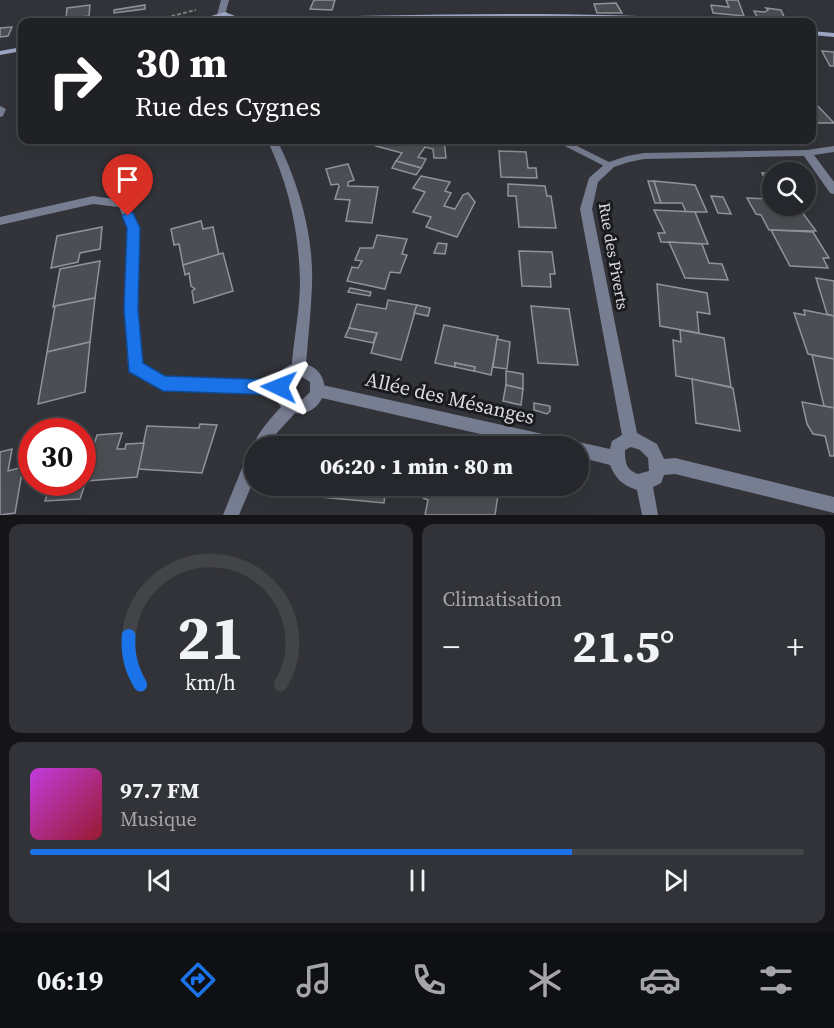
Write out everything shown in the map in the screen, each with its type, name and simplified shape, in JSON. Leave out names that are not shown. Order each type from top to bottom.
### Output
[{"type":"main road","points":[[212,18],[222,7],[235,18]]},
{"type":"main road","points":[[437,18],[586,18]]},
{"type":"main road","points":[[816,33],[834,35]]},
{"type":"main road","points":[[0,53],[18,50]]},
{"type":"street","points":[[274,144],[285,166],[297,207],[303,245],[306,284],[298,370]]},
{"type":"street","points":[[566,144],[610,165],[644,156],[807,153],[834,149]]},
{"type":"street","points":[[807,153],[834,190]]},
{"type":"street","name":"Rue des Piverts","points":[[610,165],[593,181],[586,209],[630,440]]},
{"type":"street","points":[[0,221],[93,200],[123,204],[134,228],[131,309],[135,367],[163,383],[279,387]]},
{"type":"street","points":[[267,436],[292,406],[305,404],[318,391],[318,379],[315,374],[298,370],[286,376],[279,387],[282,399],[292,406]]},
{"type":"street","name":"Allée des Mésanges","points":[[318,391],[522,436]]},
{"type":"street","points":[[630,440],[647,445],[655,454],[659,467],[656,477],[644,483],[625,476],[615,458],[618,446],[630,440]]},
{"type":"street","points":[[589,452],[615,458]]},
{"type":"street","points":[[659,467],[675,466],[834,505]]},
{"type":"street","points":[[644,483],[650,515]]},
{"type":"street","points":[[231,515],[244,484]]},
{"type":"path","points":[[163,18],[205,7],[222,7]]},
{"type":"building","points":[[314,0],[335,0],[332,10],[310,9]]},
{"type":"building","points":[[726,0],[738,0],[744,16],[713,13],[711,5],[729,7]]},
{"type":"building","points":[[616,3],[622,13],[597,13],[594,4]]},
{"type":"building","points":[[90,5],[89,16],[66,18],[67,8]]},
{"type":"building","points":[[145,5],[145,9],[114,13],[114,10]]},
{"type":"building","points":[[766,8],[781,10],[785,18],[758,18],[754,11],[768,10]]},
{"type":"building","points":[[12,27],[8,36],[0,37],[0,28]]},
{"type":"building","points":[[822,51],[834,52],[834,66],[830,66]]},
{"type":"building","points":[[816,104],[834,123],[816,123]]},
{"type":"building","points":[[378,144],[444,144],[446,158],[434,158],[433,149],[425,147],[418,157],[426,159],[421,168],[396,161],[402,153],[376,146]]},
{"type":"building","points":[[499,151],[526,152],[528,168],[536,168],[537,178],[501,177]]},
{"type":"building","points":[[396,161],[421,168],[416,175],[392,168]]},
{"type":"building","points":[[348,164],[354,180],[348,182],[348,186],[378,187],[372,223],[346,221],[350,200],[335,199],[339,186],[338,184],[331,185],[326,169]]},
{"type":"building","points":[[421,176],[450,182],[445,191],[451,193],[444,206],[455,209],[463,195],[468,193],[475,202],[457,237],[426,227],[431,217],[413,212],[425,192],[413,188]]},
{"type":"building","points":[[648,181],[654,181],[661,203],[655,203]]},
{"type":"building","points":[[654,181],[695,185],[707,212],[686,212],[682,203],[661,203]]},
{"type":"building","points":[[508,184],[545,186],[547,196],[551,196],[556,228],[519,227],[516,196],[508,196]]},
{"type":"building","points":[[711,196],[723,197],[731,214],[718,213]]},
{"type":"building","points":[[747,198],[762,199],[762,216],[805,216],[816,231],[769,230],[761,215],[756,214]]},
{"type":"building","points":[[654,210],[695,212],[708,244],[661,242],[658,233],[665,233]]},
{"type":"building","points":[[201,221],[203,229],[213,227],[219,255],[183,265],[179,244],[174,245],[171,229]]},
{"type":"building","points":[[102,227],[100,249],[80,253],[78,262],[51,268],[57,236]]},
{"type":"building","points":[[771,230],[813,232],[829,258],[823,258],[828,268],[790,266]]},
{"type":"building","points":[[377,235],[407,239],[402,254],[407,255],[400,273],[390,272],[385,289],[347,281],[352,267],[358,268],[362,261],[355,260],[360,248],[373,248]]},
{"type":"building","points":[[669,242],[702,244],[709,263],[722,264],[728,280],[685,278]]},
{"type":"building","points":[[438,243],[447,244],[445,254],[434,253]]},
{"type":"building","points":[[519,251],[552,252],[555,274],[550,274],[551,287],[522,286]]},
{"type":"building","points":[[223,253],[233,291],[194,303],[192,291],[195,289],[191,286],[189,273],[185,275],[183,265]]},
{"type":"building","points":[[100,261],[95,298],[53,307],[60,269]]},
{"type":"building","points":[[816,278],[834,281],[834,316],[827,314]]},
{"type":"building","points":[[657,284],[707,293],[710,314],[697,312],[699,333],[660,326]]},
{"type":"building","points":[[350,288],[371,292],[370,296],[348,292]]},
{"type":"building","points":[[95,298],[90,342],[47,352],[55,306]]},
{"type":"building","points":[[388,300],[417,305],[401,360],[371,353],[377,333],[349,328],[357,304],[386,309]]},
{"type":"building","points":[[417,305],[430,308],[428,316],[414,313]]},
{"type":"building","points":[[531,306],[569,309],[578,365],[538,363]]},
{"type":"building","points":[[804,310],[834,316],[834,359],[808,354],[794,313],[805,315]]},
{"type":"building","points":[[444,325],[498,336],[491,375],[474,371],[475,367],[455,363],[455,367],[435,363]]},
{"type":"building","points":[[349,328],[377,333],[373,343],[345,337]]},
{"type":"building","points":[[680,330],[724,338],[731,387],[676,376],[673,340],[681,342]]},
{"type":"building","points":[[497,339],[510,342],[507,369],[493,367]]},
{"type":"building","points":[[90,342],[85,392],[38,404],[47,352]]},
{"type":"building","points":[[812,355],[834,359],[834,408],[824,406]]},
{"type":"building","points":[[455,363],[475,367],[474,371],[455,367]]},
{"type":"building","points":[[506,371],[523,374],[523,389],[506,385]]},
{"type":"building","points":[[692,379],[733,388],[740,431],[696,423]]},
{"type":"building","points":[[506,385],[523,389],[521,405],[503,401]]},
{"type":"building","points":[[802,402],[834,408],[834,456],[830,456],[825,436],[813,434],[807,424]]},
{"type":"building","points":[[534,403],[550,406],[550,411],[547,414],[534,410]]},
{"type":"building","points":[[200,424],[217,425],[202,473],[138,469],[147,426],[199,428]]},
{"type":"building","points":[[122,433],[117,449],[125,449],[126,444],[144,443],[137,477],[96,480],[97,435]]},
{"type":"building","points":[[12,449],[8,471],[18,468],[18,496],[15,513],[0,515],[0,452]]},
{"type":"building","points":[[47,496],[81,496],[80,499],[45,501]]},
{"type":"building","points":[[310,496],[385,496],[384,503]]},
{"type":"building","points":[[424,496],[498,496],[495,515],[425,515],[428,500],[423,498]]},
{"type":"route","points":[[128,216],[134,228],[131,309],[135,367],[163,383],[279,387]]}]
